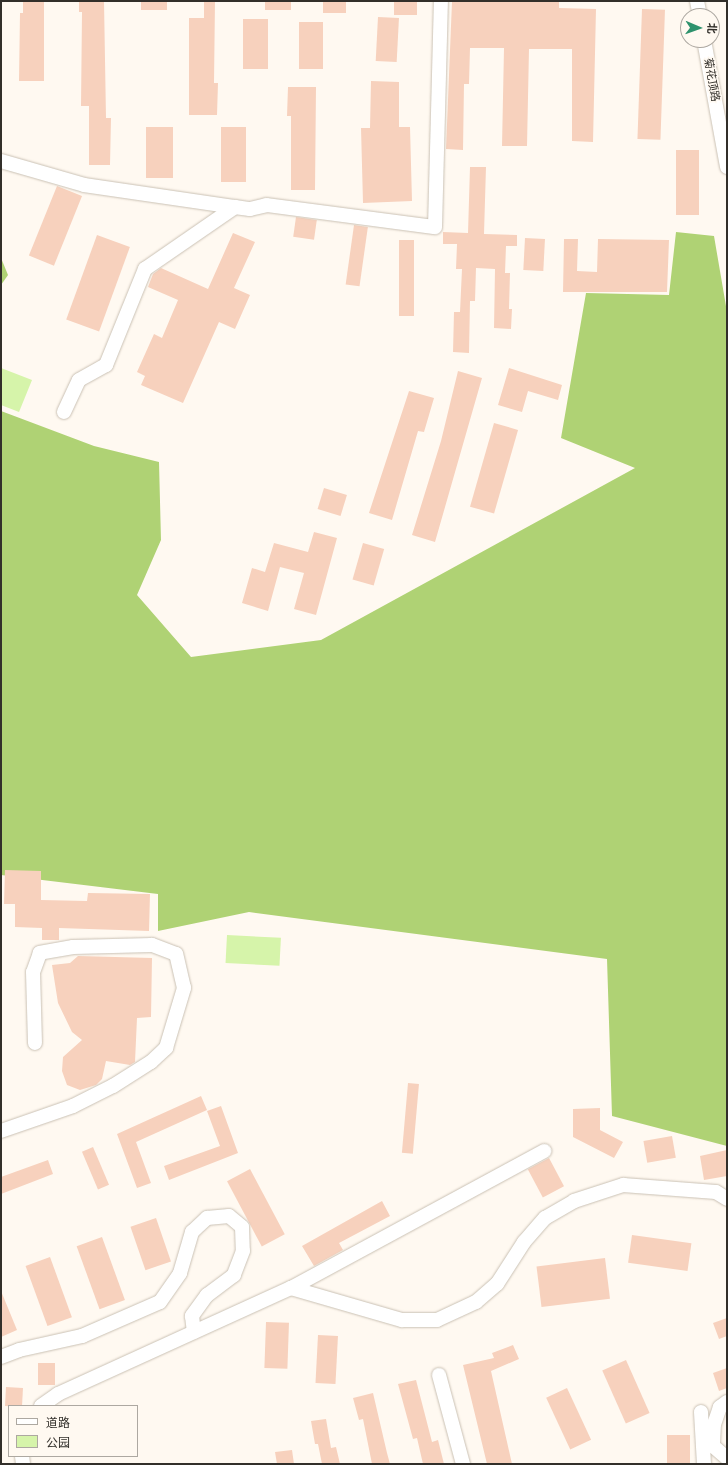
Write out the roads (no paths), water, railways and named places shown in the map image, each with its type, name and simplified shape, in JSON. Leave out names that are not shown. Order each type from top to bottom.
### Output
[{"type":"street","points":[[1,161],[84,185],[250,209],[267,205],[435,227],[441,1]]},
{"type":"street","name":"菊花顶路","points":[[705,48],[727,167]]},
{"type":"street","points":[[64,412],[79,380],[106,365],[145,269],[235,207]]},
{"type":"street","points":[[3,1127],[73,1106],[113,1086],[151,1062],[166,1048],[184,988],[176,954],[152,945],[73,947],[40,954],[33,972],[34,1043]]},
{"type":"street","points":[[42,1405],[58,1394],[291,1288],[544,1151]]},
{"type":"street","points":[[291,1288],[402,1320],[437,1320],[476,1302],[496,1284],[524,1242],[545,1218],[574,1201],[624,1185],[716,1192],[727,1199]]},
{"type":"street","points":[[1,1357],[19,1350],[82,1336],[160,1302],[180,1273],[192,1232],[207,1218],[229,1216],[242,1226],[243,1251],[234,1275],[208,1296],[192,1316],[194,1332]]},
{"type":"street","points":[[439,1375],[462,1464]]},
{"type":"street","points":[[727,1402],[720,1407],[714,1424],[713,1446],[727,1458]]},
{"type":"street","points":[[701,1412],[704,1464]]}]
